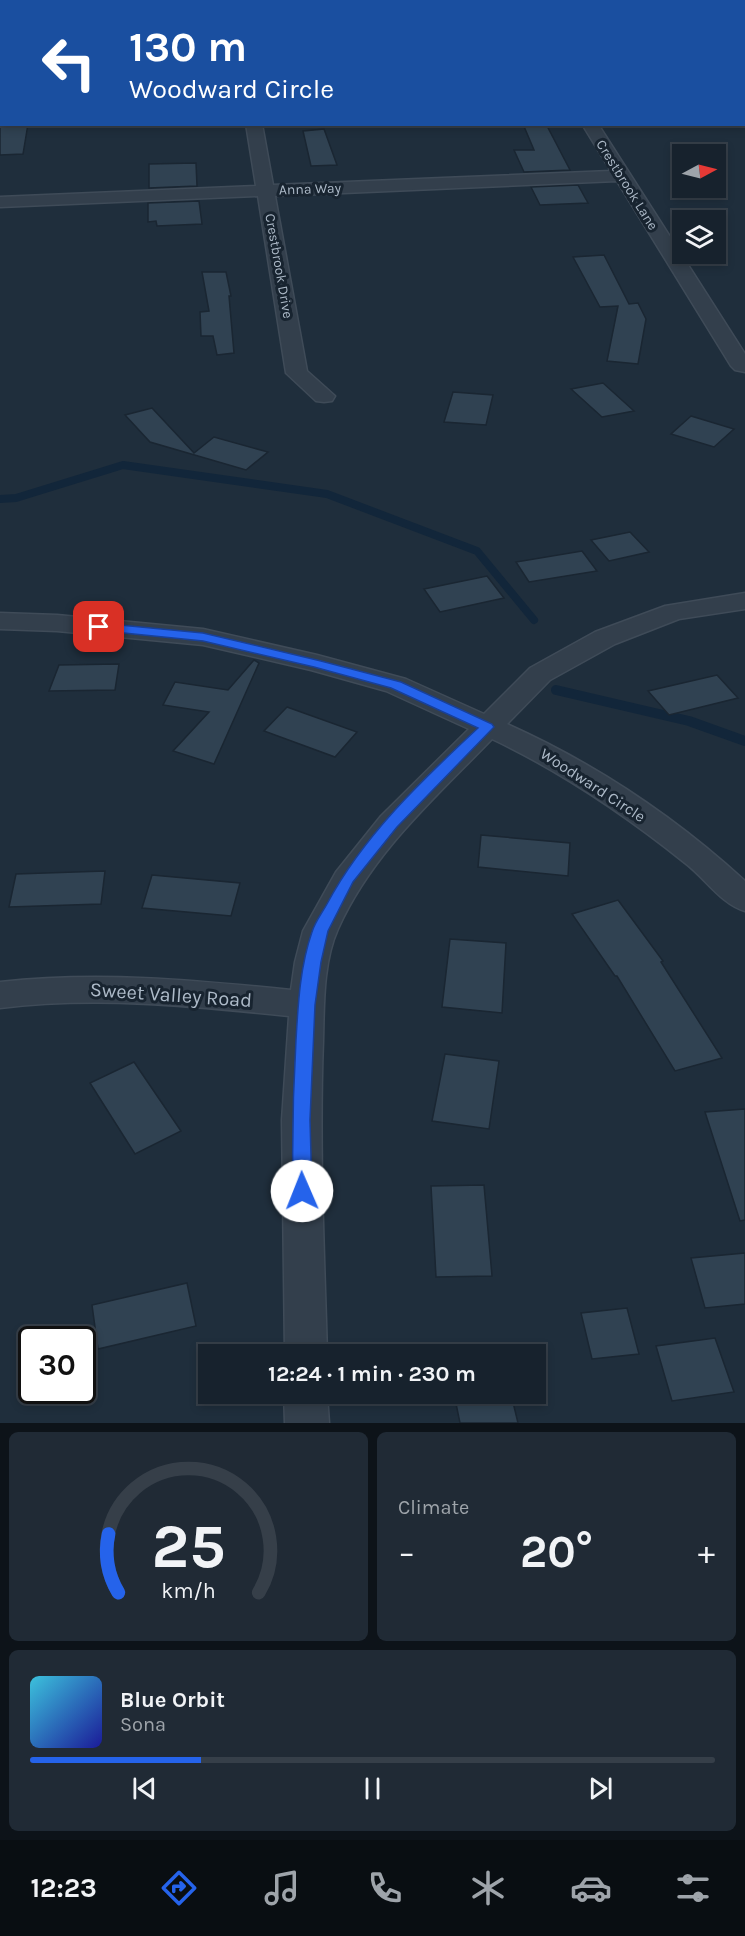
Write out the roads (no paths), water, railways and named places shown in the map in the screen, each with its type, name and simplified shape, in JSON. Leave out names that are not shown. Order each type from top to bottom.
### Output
[{"type":"street","name":"Crestbrook Drive","points":[[254,126],[297,373],[324,396]]},
{"type":"street","name":"Crestbrook Lane","points":[[591,126],[620,176],[742,366]]},
{"type":"street","name":"Anna Way","points":[[0,202],[620,176]]},
{"type":"street","points":[[306,1344],[301,1120],[307,1005],[312,962],[320,931],[347,880],[392,823],[450,762],[540,674],[605,638],[674,612],[745,601]]},
{"type":"street","name":"Woodward Circle","points":[[0,621],[57,623],[203,637],[317,663],[396,685],[535,748],[594,782],[698,856],[745,900]]},
{"type":"street","name":"Sweet Valley Road","points":[[0,995],[35,990],[129,988],[307,1005]]},
{"type":"street","points":[[306,1404],[307,1423]]},
{"type":"waterway","points":[[0,499],[16,498],[123,465],[327,494],[477,551],[534,620]]},
{"type":"waterway","points":[[556,690],[689,721],[745,741]]}]
